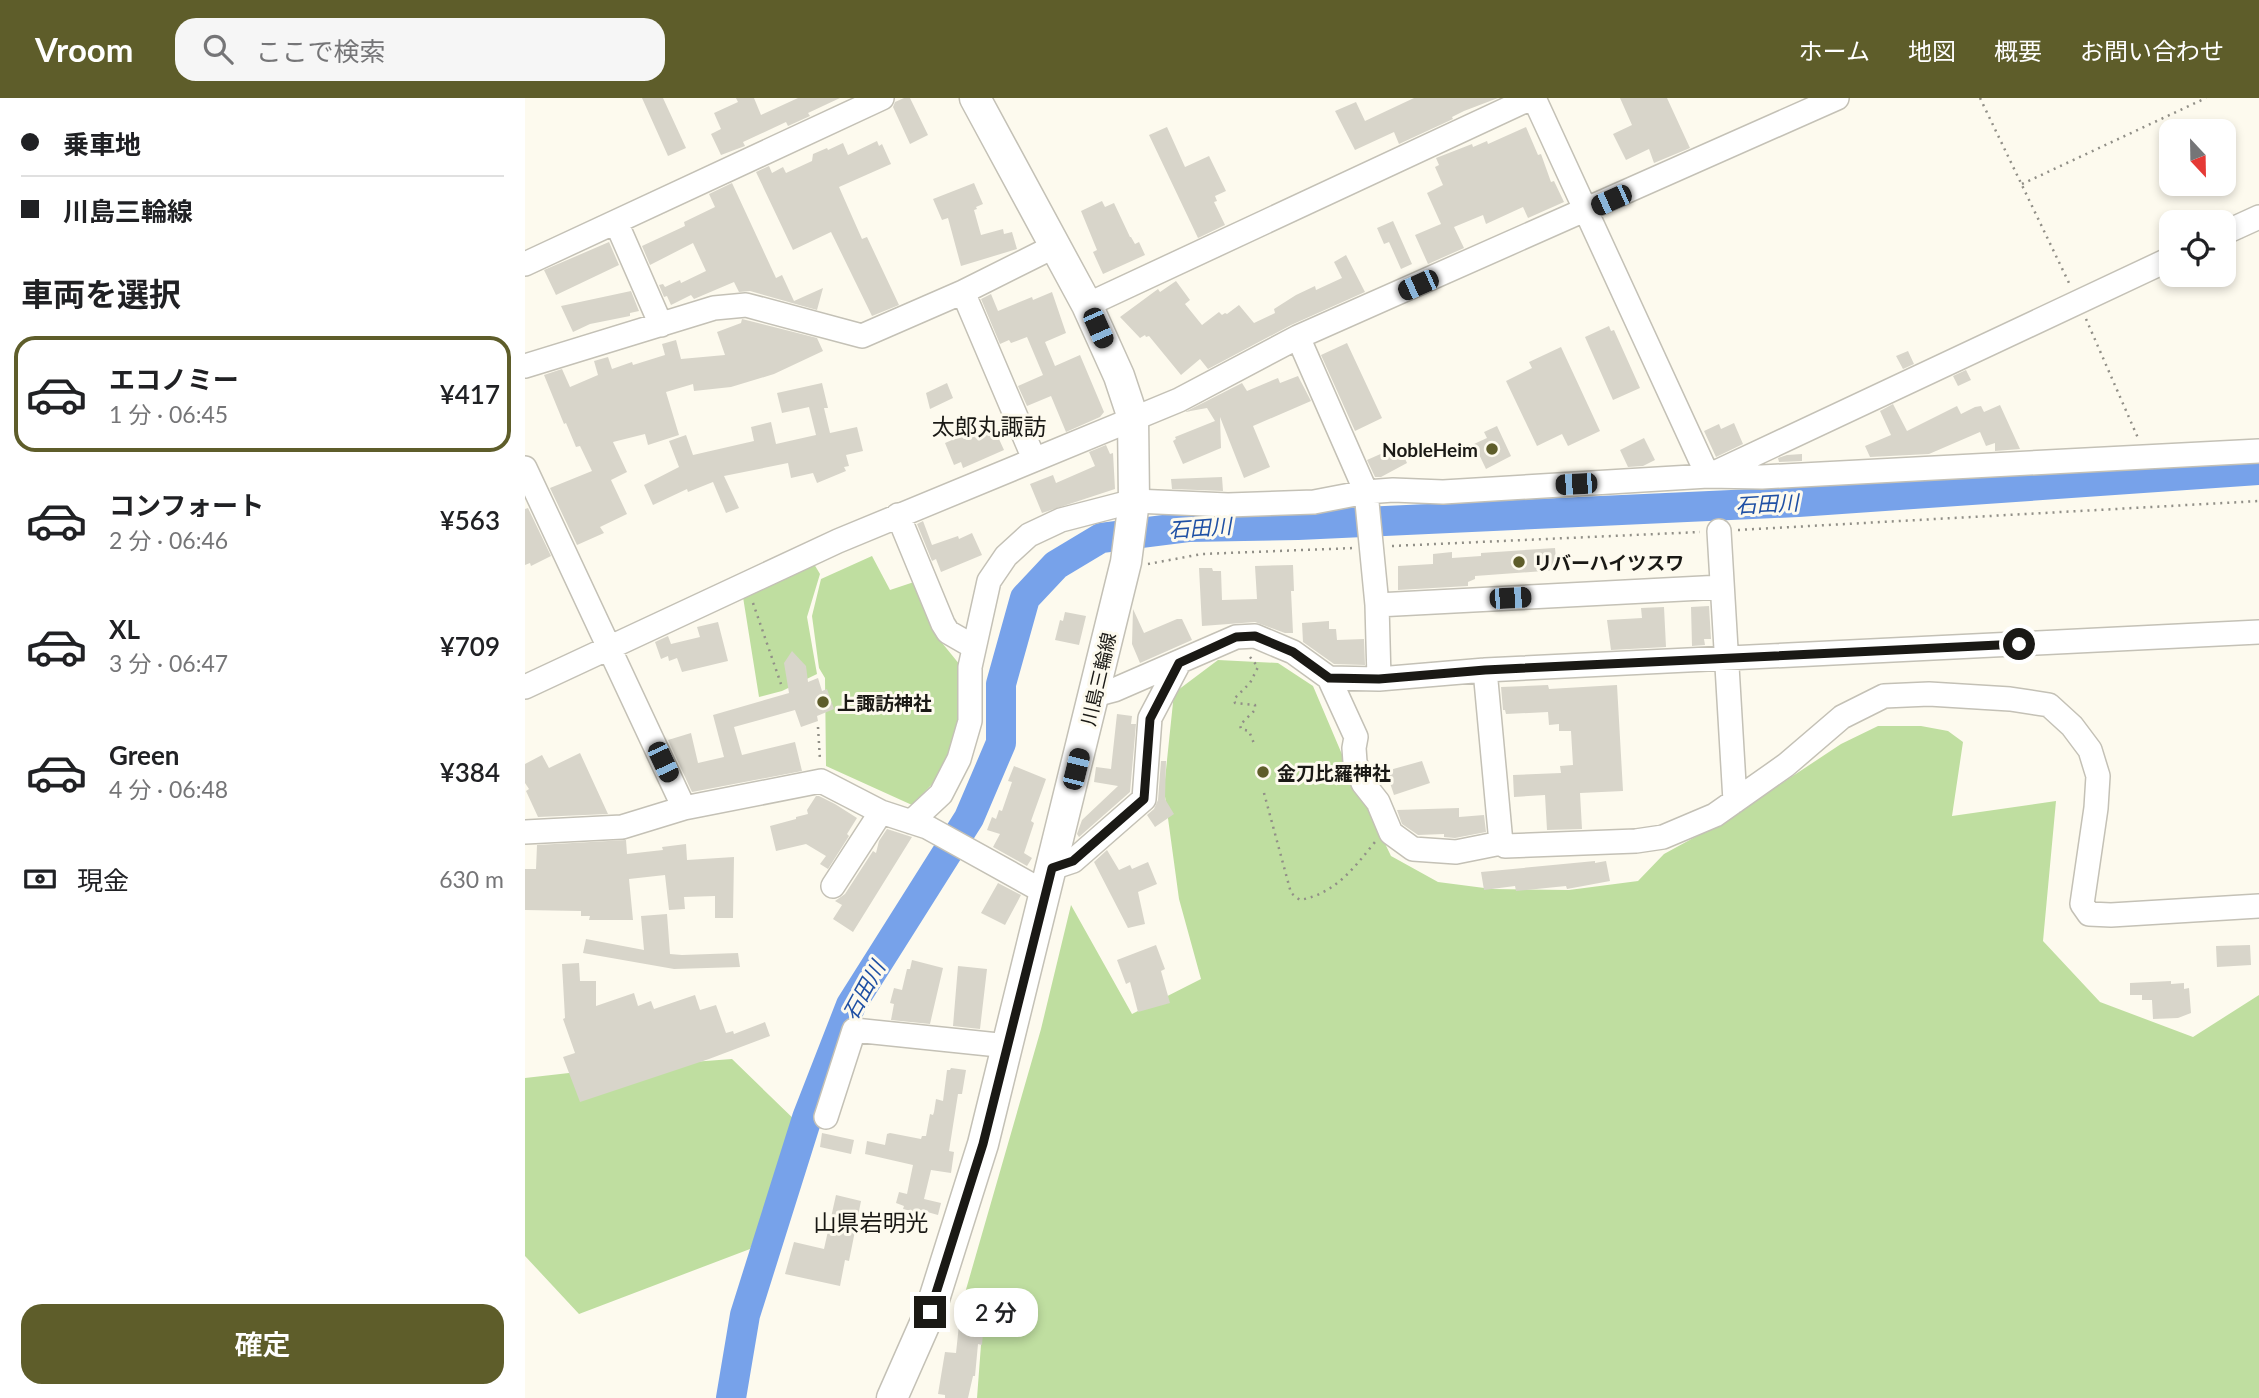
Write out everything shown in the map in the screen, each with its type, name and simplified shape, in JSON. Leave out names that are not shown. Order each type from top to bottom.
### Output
[{"type":"main road","name":"川島三輪線","points":[[892,1398],[930,1312],[983,1144],[1095,695],[1125,565],[1134,506],[1133,418],[1119,376],[1087,305],[975,98]]},
{"type":"street","points":[[525,264],[882,98]]},
{"type":"street","points":[[1087,305],[1533,98],[1709,476]]},
{"type":"street","points":[[525,687],[898,515],[1179,400],[1298,337],[1837,98]]},
{"type":"street","points":[[2236,228],[2259,217]]},
{"type":"street","points":[[616,222],[661,325]]},
{"type":"street","points":[[525,366],[713,308],[746,305],[862,336],[963,292],[1055,246]]},
{"type":"street","points":[[1709,476],[2159,264]]},
{"type":"street","points":[[963,292],[1034,459]]},
{"type":"street","points":[[1298,337],[1366,492],[1373,545],[1379,679]]},
{"type":"street","points":[[919,825],[941,793],[959,759],[970,721],[969,667],[989,581],[1006,556],[1029,535],[1061,520],[1134,506],[1314,502],[1393,490],[1443,492],[1709,476],[1762,477],[2259,451]]},
{"type":"street","points":[[525,468],[684,808]]},
{"type":"street","points":[[898,515],[943,624],[948,632],[974,647]]},
{"type":"street","points":[[1719,531],[1735,801]]},
{"type":"street","points":[[1377,605],[1722,587]]},
{"type":"street","points":[[1329,678],[1379,679],[1485,670],[2259,632]]},
{"type":"street","points":[[1095,695],[1114,690],[1236,637],[1255,636],[1293,652],[1329,678],[1356,737],[1355,762],[1363,783],[1378,802],[1391,832],[1413,849],[1456,852],[1501,843],[1506,846],[1636,841],[1663,836],[1715,815],[1786,765],[1842,717],[1884,696],[1943,695],[2010,699],[2049,705],[2072,726],[2089,750],[2098,776],[2082,904],[2089,914],[2111,915],[2259,905]]},
{"type":"street","points":[[525,832],[622,827],[684,808],[821,781],[881,812],[919,825],[1049,881],[1144,799],[1150,719],[1179,663]]},
{"type":"street","points":[[1485,670],[1501,843]]},
{"type":"street","points":[[833,886],[881,812]]},
{"type":"street","points":[[826,1117],[854,1030],[1008,1046]]},
{"type":"path","points":[[1980,98],[2078,303],[2146,457]]},
{"type":"path","points":[[2021,184],[2206,98]]},
{"type":"path","points":[[1125,565],[1202,555],[1373,545],[1719,531],[2259,501]]},
{"type":"path","points":[[746,584],[781,684]]},
{"type":"path","points":[[1255,636],[1250,656],[1258,667],[1250,683],[1234,699],[1235,703],[1255,705],[1255,710],[1240,725],[1241,729],[1249,731],[1255,746]]},
{"type":"path","points":[[818,727],[821,781]]},
{"type":"path","points":[[1264,793],[1291,893],[1300,900],[1313,898],[1348,876],[1388,826]]},
{"type":"green space","points":[[872,556],[890,590],[914,582],[934,633],[960,665],[962,702],[956,738],[942,774],[912,805],[826,766],[825,678],[819,668],[812,616],[821,579]]},
{"type":"green space","points":[[814,564],[820,574],[807,617],[817,674],[782,691],[759,697],[743,597]]},
{"type":"green space","points":[[1218,660],[1278,663],[1313,686],[1391,856],[1438,882],[1492,889],[1569,890],[1638,881],[1664,854],[1728,819],[1841,744],[1878,726],[1921,726],[1948,731],[1963,742],[1952,816],[2056,801],[2043,941],[2100,1002],[2193,1037],[2259,995],[2259,1398],[977,1398],[984,1305],[965,1293],[1041,1029],[1071,905],[1132,1014],[1201,979],[1179,899],[1164,789],[1174,693]]},
{"type":"green space","points":[[732,1059],[801,1126],[750,1249],[579,1314],[525,1256],[525,1078]]},
{"type":"building","points":[[642,98],[663,98],[686,148],[668,156]]},
{"type":"building","points":[[736,98],[754,98],[761,115],[798,98],[840,98],[808,113],[810,116],[788,126],[786,122],[743,142],[745,146],[721,155],[711,134],[721,129],[714,113],[738,102]]},
{"type":"building","points":[[910,98],[928,135],[910,144],[893,107],[895,102]]},
{"type":"building","points":[[1414,98],[1498,98],[1464,111],[1452,117],[1453,119],[1399,144],[1394,132],[1355,150],[1335,111],[1356,102],[1365,121]]},
{"type":"building","points":[[1620,98],[1667,98],[1690,148],[1654,163],[1649,149],[1626,160],[1613,134],[1632,125]]},
{"type":"building","points":[[1167,127],[1185,167],[1209,156],[1226,191],[1215,196],[1217,201],[1214,202],[1225,225],[1198,238],[1149,135]]},
{"type":"building","points":[[1526,127],[1538,155],[1541,154],[1551,182],[1554,181],[1564,202],[1528,218],[1523,207],[1486,224],[1483,215],[1454,227],[1464,248],[1428,264],[1415,235],[1441,224],[1427,193],[1443,185],[1435,167],[1439,165],[1436,158],[1472,144],[1473,147],[1487,141],[1488,144]]},
{"type":"building","points":[[877,141],[879,146],[882,144],[891,164],[839,187],[862,239],[867,237],[899,305],[872,316],[831,232],[793,250],[756,172],[769,166],[772,173],[783,167],[786,173],[812,161],[813,154],[827,148],[828,150],[843,143],[848,155]]},
{"type":"building","points":[[732,183],[776,278],[782,275],[794,301],[823,288],[817,310],[750,291],[739,292],[734,282],[694,299],[691,295],[671,305],[667,296],[664,297],[659,285],[663,284],[665,287],[680,280],[681,283],[706,271],[693,243],[650,265],[642,246],[685,226],[684,222],[715,207],[709,194]]},
{"type":"building","points":[[974,183],[983,204],[974,210],[981,235],[1003,229],[1004,234],[1012,232],[1017,249],[961,266],[948,218],[942,220],[933,199]]},
{"type":"building","points":[[1102,201],[1105,207],[1114,203],[1130,237],[1135,244],[1139,242],[1145,255],[1103,274],[1093,252],[1097,250],[1081,211]]},
{"type":"building","points":[[1393,221],[1412,264],[1401,269],[1389,242],[1384,244],[1377,228]]},
{"type":"building","points":[[609,242],[619,265],[556,295],[544,270]]},
{"type":"building","points":[[1346,255],[1365,292],[1291,325],[1208,369],[1200,359],[1181,375],[1149,336],[1140,338],[1120,317],[1158,289],[1160,292],[1176,281],[1190,300],[1185,304],[1202,325],[1219,312],[1222,315],[1227,314],[1239,305],[1254,323],[1275,313],[1274,309],[1296,295],[1315,286],[1316,290],[1342,278],[1334,262]]},
{"type":"building","points":[[631,291],[639,311],[630,313],[630,316],[590,324],[573,332],[561,306]]},
{"type":"building","points":[[1052,292],[1066,333],[1045,342],[1055,366],[1080,355],[1104,412],[1100,417],[1066,432],[1051,396],[1027,406],[1018,386],[1043,375],[1027,337],[1000,344],[981,299],[991,294],[998,311]]},
{"type":"building","points":[[742,319],[817,338],[823,351],[774,374],[731,387],[694,391],[693,384],[666,392],[679,435],[648,445],[645,434],[613,442],[627,472],[611,480],[627,514],[600,527],[604,533],[577,545],[550,488],[592,471],[580,446],[576,447],[566,423],[564,424],[544,375],[562,369],[570,387],[598,375],[594,361],[608,357],[612,369],[632,362],[633,365],[665,355],[662,344],[676,340],[681,359],[725,355],[717,332],[741,323]]},
{"type":"building","points":[[1609,326],[1611,331],[1614,330],[1640,388],[1613,400],[1585,337]]},
{"type":"building","points":[[1347,343],[1382,418],[1355,431],[1321,355]]},
{"type":"building","points":[[1561,347],[1600,431],[1568,446],[1562,434],[1537,446],[1506,381],[1532,368],[1529,362]]},
{"type":"building","points":[[1908,351],[1914,364],[1903,369],[1896,356]]},
{"type":"building","points":[[1966,370],[1971,380],[1958,386],[1953,376]]},
{"type":"building","points":[[1298,376],[1311,401],[1253,426],[1270,467],[1244,478],[1220,417],[1221,448],[1183,464],[1173,441],[1175,437],[1215,421],[1207,408],[1185,412],[1242,383],[1247,391],[1278,378],[1280,383]]},
{"type":"building","points":[[822,383],[830,433],[857,427],[863,451],[846,455],[849,466],[844,467],[846,471],[817,483],[813,473],[791,478],[788,463],[724,476],[739,508],[726,513],[713,482],[688,492],[687,489],[653,505],[644,485],[679,467],[669,441],[686,435],[693,455],[754,441],[751,427],[771,422],[776,444],[816,435],[809,407],[782,413],[777,393]]},
{"type":"building","points":[[947,383],[953,398],[930,409],[926,393]]},
{"type":"building","points":[[1893,404],[1907,431],[1957,406],[1961,414],[1975,407],[1981,406],[1984,412],[2000,405],[2020,449],[1995,451],[1995,443],[1986,446],[1980,432],[1929,454],[1870,457],[1865,446],[1891,435],[1880,411]]},
{"type":"building","points":[[1734,423],[1743,444],[1716,457],[1704,431],[1719,424],[1721,429]]},
{"type":"building","name":"NobleHeim","points":[[1497,426],[1511,456],[1486,469],[1474,444],[1487,438],[1484,432]]},
{"type":"building","points":[[994,428],[1004,450],[963,468],[961,462],[954,465],[945,443],[966,434],[968,439]]},
{"type":"building","points":[[1644,438],[1655,460],[1643,466],[1628,467],[1620,450]]},
{"type":"building","points":[[1106,445],[1110,454],[1113,453],[1115,489],[1042,513],[1030,484],[1053,475],[1056,483],[1095,466],[1089,452]]},
{"type":"building","points":[[1401,450],[1407,463],[1381,477],[1375,477],[1367,460],[1385,452],[1387,457]]},
{"type":"building","points":[[1802,454],[1802,461],[1779,462],[1778,458]]},
{"type":"building","points":[[1222,477],[1223,491],[1172,489],[1171,479]]},
{"type":"building","points":[[528,508],[551,556],[531,566],[530,563],[525,565],[525,509]]},
{"type":"building","points":[[923,521],[932,545],[972,533],[982,555],[941,572],[936,559],[932,561],[917,524]]},
{"type":"building","points":[[1555,548],[1557,570],[1475,576],[1475,579],[1468,582],[1468,586],[1398,590],[1398,566],[1433,564],[1433,554],[1452,552],[1452,558],[1481,556],[1481,553]]},
{"type":"building","points":[[1293,565],[1293,633],[1285,633],[1255,622],[1202,626],[1199,568],[1221,571],[1222,600],[1257,599],[1255,566]]},
{"type":"building","points":[[1709,606],[1711,639],[1704,639],[1705,645],[1692,646],[1691,607]]},
{"type":"building","points":[[1664,607],[1666,647],[1611,650],[1607,620],[1642,618],[1641,608]]},
{"type":"building","points":[[1133,609],[1144,633],[1182,619],[1192,640],[1140,663],[1132,644]]},
{"type":"building","points":[[1065,612],[1086,616],[1079,645],[1055,640]]},
{"type":"building","points":[[1329,621],[1329,629],[1336,629],[1337,640],[1364,639],[1365,665],[1334,664],[1303,642],[1302,623]]},
{"type":"building","points":[[718,622],[728,661],[682,672],[677,658],[669,661],[668,656],[661,659],[655,642],[668,636],[671,644],[700,637],[697,627]]},
{"type":"building","points":[[792,651],[806,666],[808,682],[818,678],[822,691],[827,689],[834,709],[817,716],[818,721],[801,727],[795,710],[734,727],[742,755],[795,742],[802,771],[692,792],[668,740],[691,733],[698,763],[724,757],[713,715],[789,693],[784,663]]},
{"type":"building","points":[[1548,685],[1549,689],[1617,685],[1623,791],[1580,793],[1582,829],[1547,830],[1545,795],[1514,797],[1513,775],[1561,773],[1560,766],[1573,765],[1571,731],[1559,731],[1559,724],[1549,725],[1548,712],[1506,714],[1503,710],[1501,687]]},
{"type":"building","points":[[1117,714],[1132,716],[1131,724],[1136,724],[1130,792],[1079,837],[1077,834],[1082,820],[1118,786],[1094,782],[1096,767],[1111,769]]},
{"type":"building","points":[[580,753],[608,814],[538,817],[526,791],[529,789],[525,783],[525,764],[542,755],[549,768]]},
{"type":"building","points":[[1161,761],[1166,761],[1165,799],[1174,814],[1155,827],[1147,815],[1158,800]]},
{"type":"building","points":[[1422,761],[1430,783],[1394,795],[1386,771]]},
{"type":"building","points":[[1014,766],[1046,779],[1031,821],[1034,823],[1024,853],[1032,858],[1027,866],[993,847],[1000,834],[987,830],[992,817],[996,819],[999,810],[1002,811],[1012,782],[1008,781]]},
{"type":"building","points":[[816,796],[857,818],[828,869],[820,864],[826,856],[806,844],[776,851],[770,826],[808,814],[807,810]]},
{"type":"building","points":[[1459,808],[1459,817],[1484,815],[1486,832],[1455,838],[1444,837],[1444,834],[1418,835],[1402,824],[1397,810]]},
{"type":"building","points":[[887,829],[912,837],[853,932],[833,919],[842,905],[835,901],[845,894],[873,851],[876,853],[879,841]]},
{"type":"building","points":[[626,840],[627,854],[686,844],[687,860],[734,857],[733,918],[715,918],[715,896],[684,897],[685,909],[669,910],[665,875],[629,879],[633,920],[589,920],[590,916],[581,916],[581,911],[525,910],[525,869],[536,869],[537,845]]},
{"type":"building","points":[[1107,850],[1119,870],[1130,865],[1132,869],[1148,862],[1157,884],[1138,892],[1145,924],[1128,928],[1094,862]]},
{"type":"building","points":[[1606,861],[1610,881],[1567,889],[1566,886],[1516,891],[1515,886],[1484,890],[1481,872]]},
{"type":"building","points":[[998,883],[1021,895],[1005,925],[981,913]]},
{"type":"building","points":[[667,914],[670,954],[738,953],[740,967],[674,969],[583,953],[586,939],[644,950],[641,916]]},
{"type":"building","points":[[1156,945],[1165,969],[1161,971],[1170,1003],[1138,1012],[1130,982],[1126,984],[1117,960]]},
{"type":"building","points":[[2250,945],[2251,965],[2217,967],[2216,946]]},
{"type":"building","points":[[912,960],[943,968],[930,1024],[891,1020],[894,1004],[890,1003],[894,988],[902,990]]},
{"type":"building","points":[[579,963],[580,981],[596,981],[596,1006],[634,993],[638,1006],[651,1001],[654,1009],[695,995],[700,1010],[716,1005],[726,1033],[733,1031],[734,1034],[765,1022],[770,1036],[580,1102],[563,1057],[575,1053],[563,1019],[562,964]]},
{"type":"building","points":[[958,966],[987,969],[980,1029],[953,1026]]},
{"type":"building","points":[[2171,981],[2171,984],[2184,983],[2184,989],[2189,988],[2191,1013],[2178,1018],[2153,1019],[2152,1000],[2142,1000],[2142,995],[2130,995],[2130,983]]},
{"type":"building","points":[[947,1070],[966,1070],[962,1094],[958,1094],[949,1151],[954,1152],[951,1173],[931,1170],[924,1199],[941,1203],[938,1215],[903,1209],[904,1206],[896,1203],[899,1192],[907,1194],[913,1165],[865,1154],[867,1141],[885,1145],[887,1134],[890,1133],[921,1139],[926,1136],[936,1099],[943,1101]]},
{"type":"building","points":[[822,1133],[854,1140],[851,1154],[820,1147]]},
{"type":"building","points":[[836,1195],[861,1201],[849,1261],[845,1260],[840,1286],[785,1274],[794,1242],[824,1249]]},
{"type":"building","points":[[961,1306],[985,1307],[982,1345],[978,1344],[975,1376],[968,1398],[945,1398],[945,1395],[938,1394],[945,1352],[956,1353]]},
{"type":"waterway","name":"石田川","points":[[731,1398],[745,1315],[807,1118],[851,1005],[969,818],[1001,743],[1001,684],[1025,598],[1056,565],[1101,538],[1188,527],[1298,525],[1798,502],[2259,470]]},
{"type":"place","name":"NobleHeim","points":[[1492,449]]},
{"type":"place","name":"リバーハイツスワ","points":[[1519,562]]},
{"type":"place","name":"上諏訪神社","points":[[823,702]]},
{"type":"place","name":"金刀比羅神社","points":[[1263,772]]},
{"type":"district","name":"太郎丸諏訪","points":[[989,426]]},
{"type":"district","name":"山県岩明光","points":[[871,1222]]},
{"type":"route","points":[[930,1312],[983,1144],[1052,868],[1073,861],[1144,799],[1150,719],[1179,663],[1236,637],[1255,636],[1293,652],[1329,678],[1379,679],[1485,670],[2019,644]]}]
